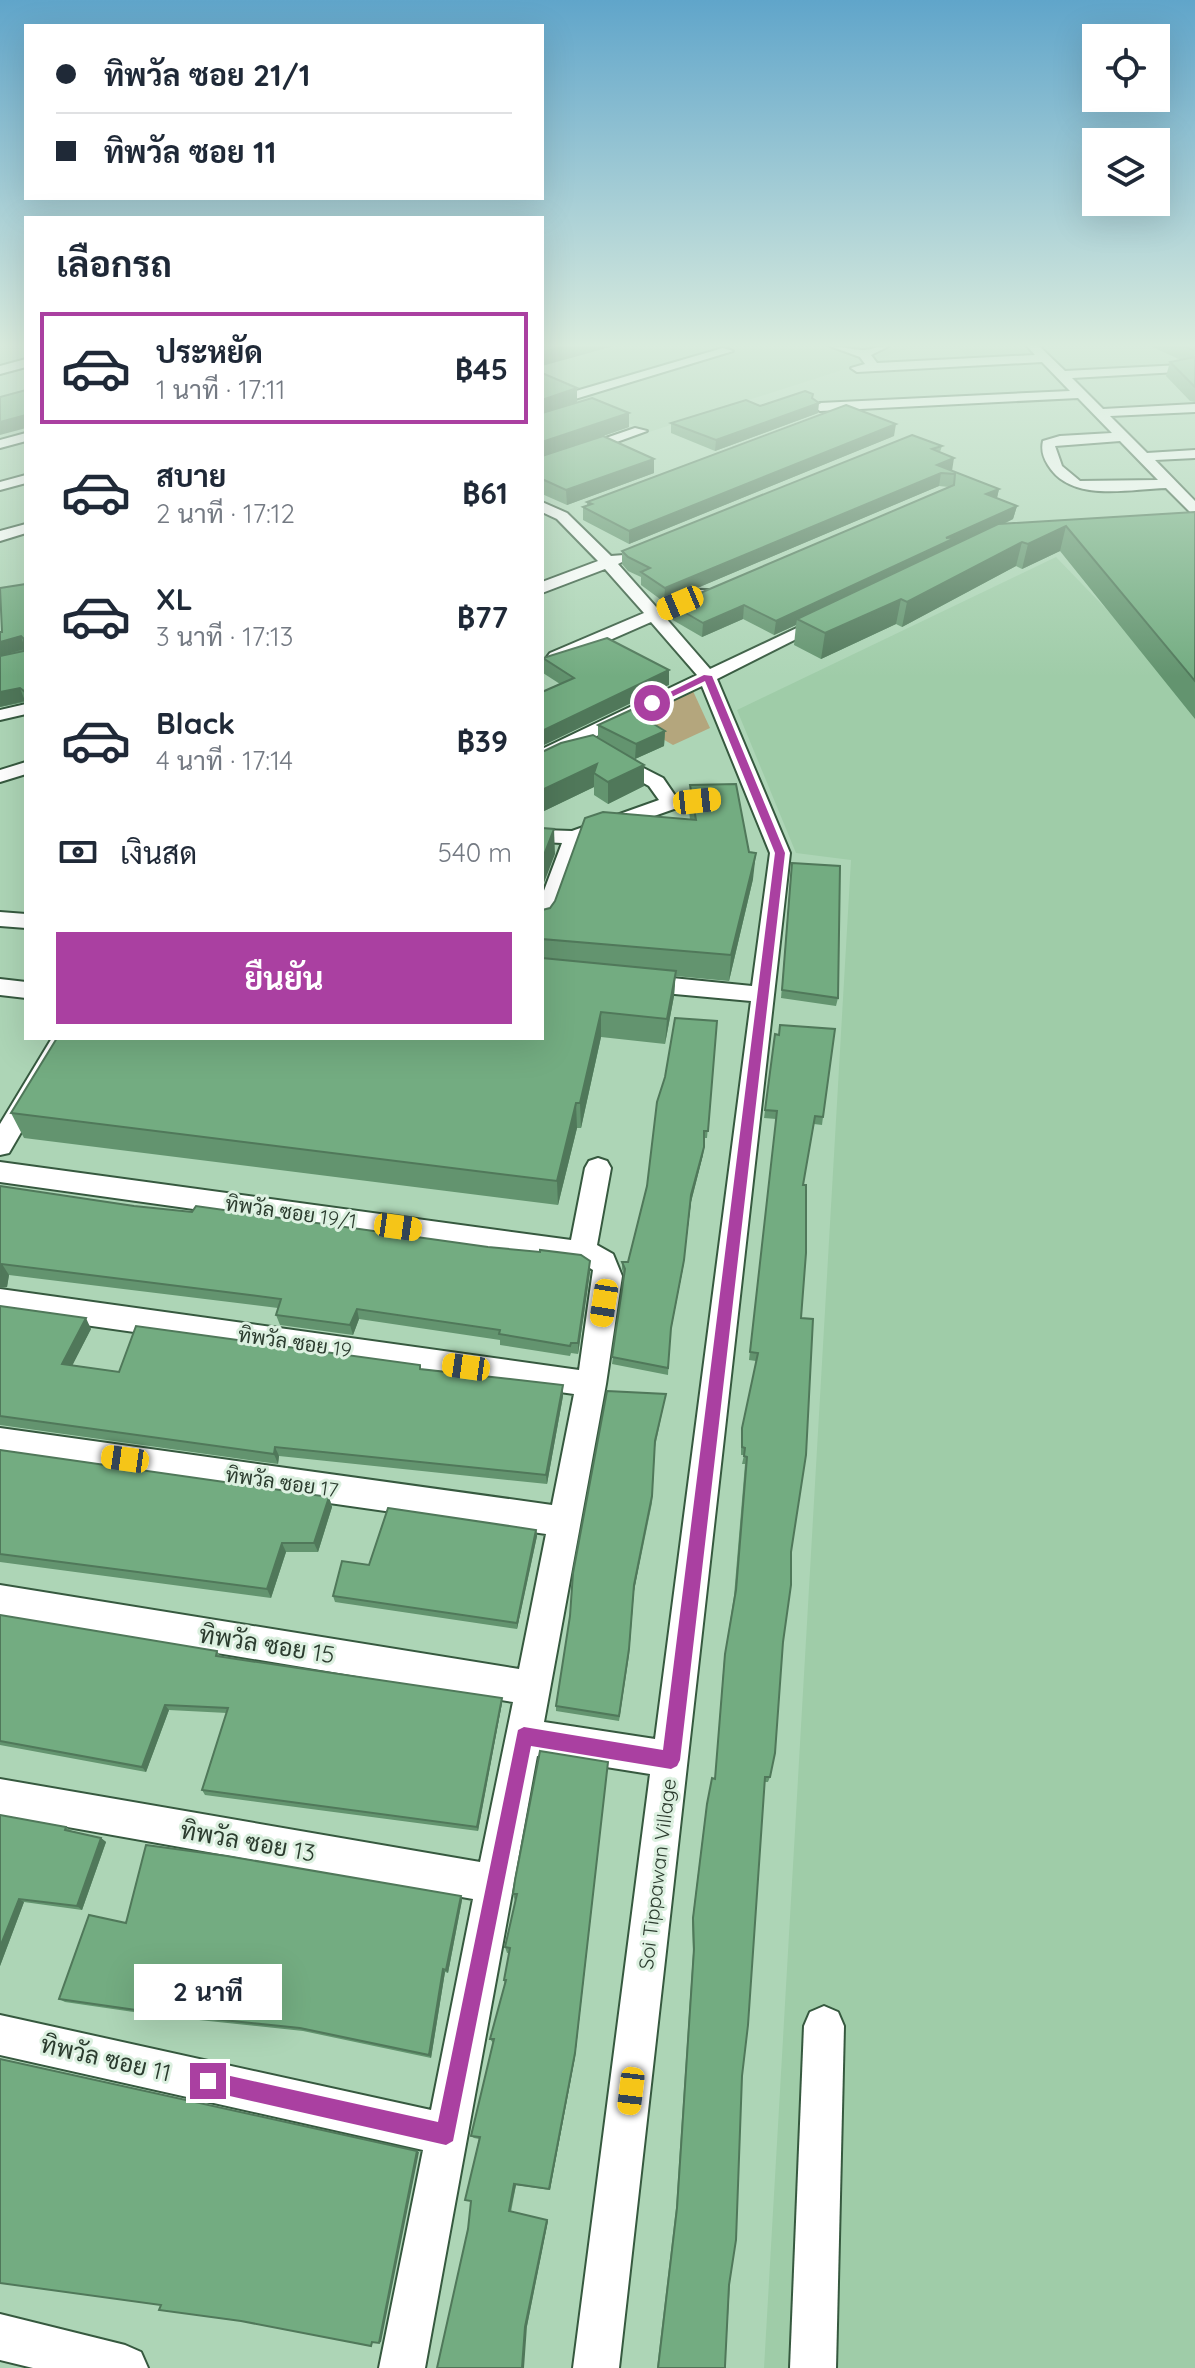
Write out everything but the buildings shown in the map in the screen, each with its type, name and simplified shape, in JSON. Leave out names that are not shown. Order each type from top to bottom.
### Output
[{"type":"street","points":[[544,464],[566,457]]},
{"type":"street","points":[[1050,457],[1066,481],[1078,485],[1170,484]]},
{"type":"street","points":[[1143,457],[1152,457]]},
{"type":"street","points":[[1143,457],[1194,507]]},
{"type":"street","points":[[0,486],[24,480]]},
{"type":"street","name":"Soi Tippawan Village","points":[[544,507],[569,513],[651,615],[707,676],[780,853],[596,2368]]},
{"type":"street","points":[[544,522],[569,513]]},
{"type":"street","points":[[0,536],[24,529]]},
{"type":"street","points":[[544,587],[636,551]]},
{"type":"street","points":[[556,657],[725,585]]},
{"type":"street","points":[[544,755],[848,610]]},
{"type":"street","points":[[0,715],[24,709]]},
{"type":"street","points":[[544,767],[576,752],[595,748],[656,782],[671,803]]},
{"type":"street","points":[[0,776],[24,769]]},
{"type":"street","points":[[544,836],[574,837],[671,803],[755,795]]},
{"type":"street","points":[[544,920],[574,837]]},
{"type":"street","points":[[621,981],[762,995]]},
{"type":"street","points":[[0,987],[24,990]]},
{"type":"street","points":[[0,1146],[10,1110],[62,1040]]},
{"type":"street","points":[[402,2368],[591,1384],[608,1276],[606,1265],[600,1258],[582,1252],[598,1168]]},
{"type":"street","name":"ทิพวัล ซอย 19/1","points":[[0,1172],[582,1252]]},
{"type":"street","name":"ทิพวัล ซอย 19","points":[[0,1301],[591,1384]]},
{"type":"street","name":"ทิพวัล ซอย 17","points":[[0,1442],[564,1522]]},
{"type":"street","name":"ทิพวัล ซอย 15","points":[[0,1601],[533,1688]]},
{"type":"street","points":[[524,1736],[671,1760]]},
{"type":"street","name":"ทิพวัล ซอย 13","points":[[0,1797],[497,1884]]},
{"type":"street","points":[[813,2368],[824,2026]]},
{"type":"street","name":"ทิพวัล ซอย 11","points":[[0,2035],[446,2134]]},
{"type":"street","points":[[0,2337],[125,2368]]},
{"type":"shaded area","points":[[1056,557],[1195,701],[1195,2368],[764,2368],[851,860],[796,853],[737,710]]},
{"type":"shaded area","points":[[693,691],[710,728],[673,745],[630,720]]},
{"type":"route","points":[[208,2081],[446,2134],[524,1736],[671,1760],[780,853],[707,676],[652,703]]}]
